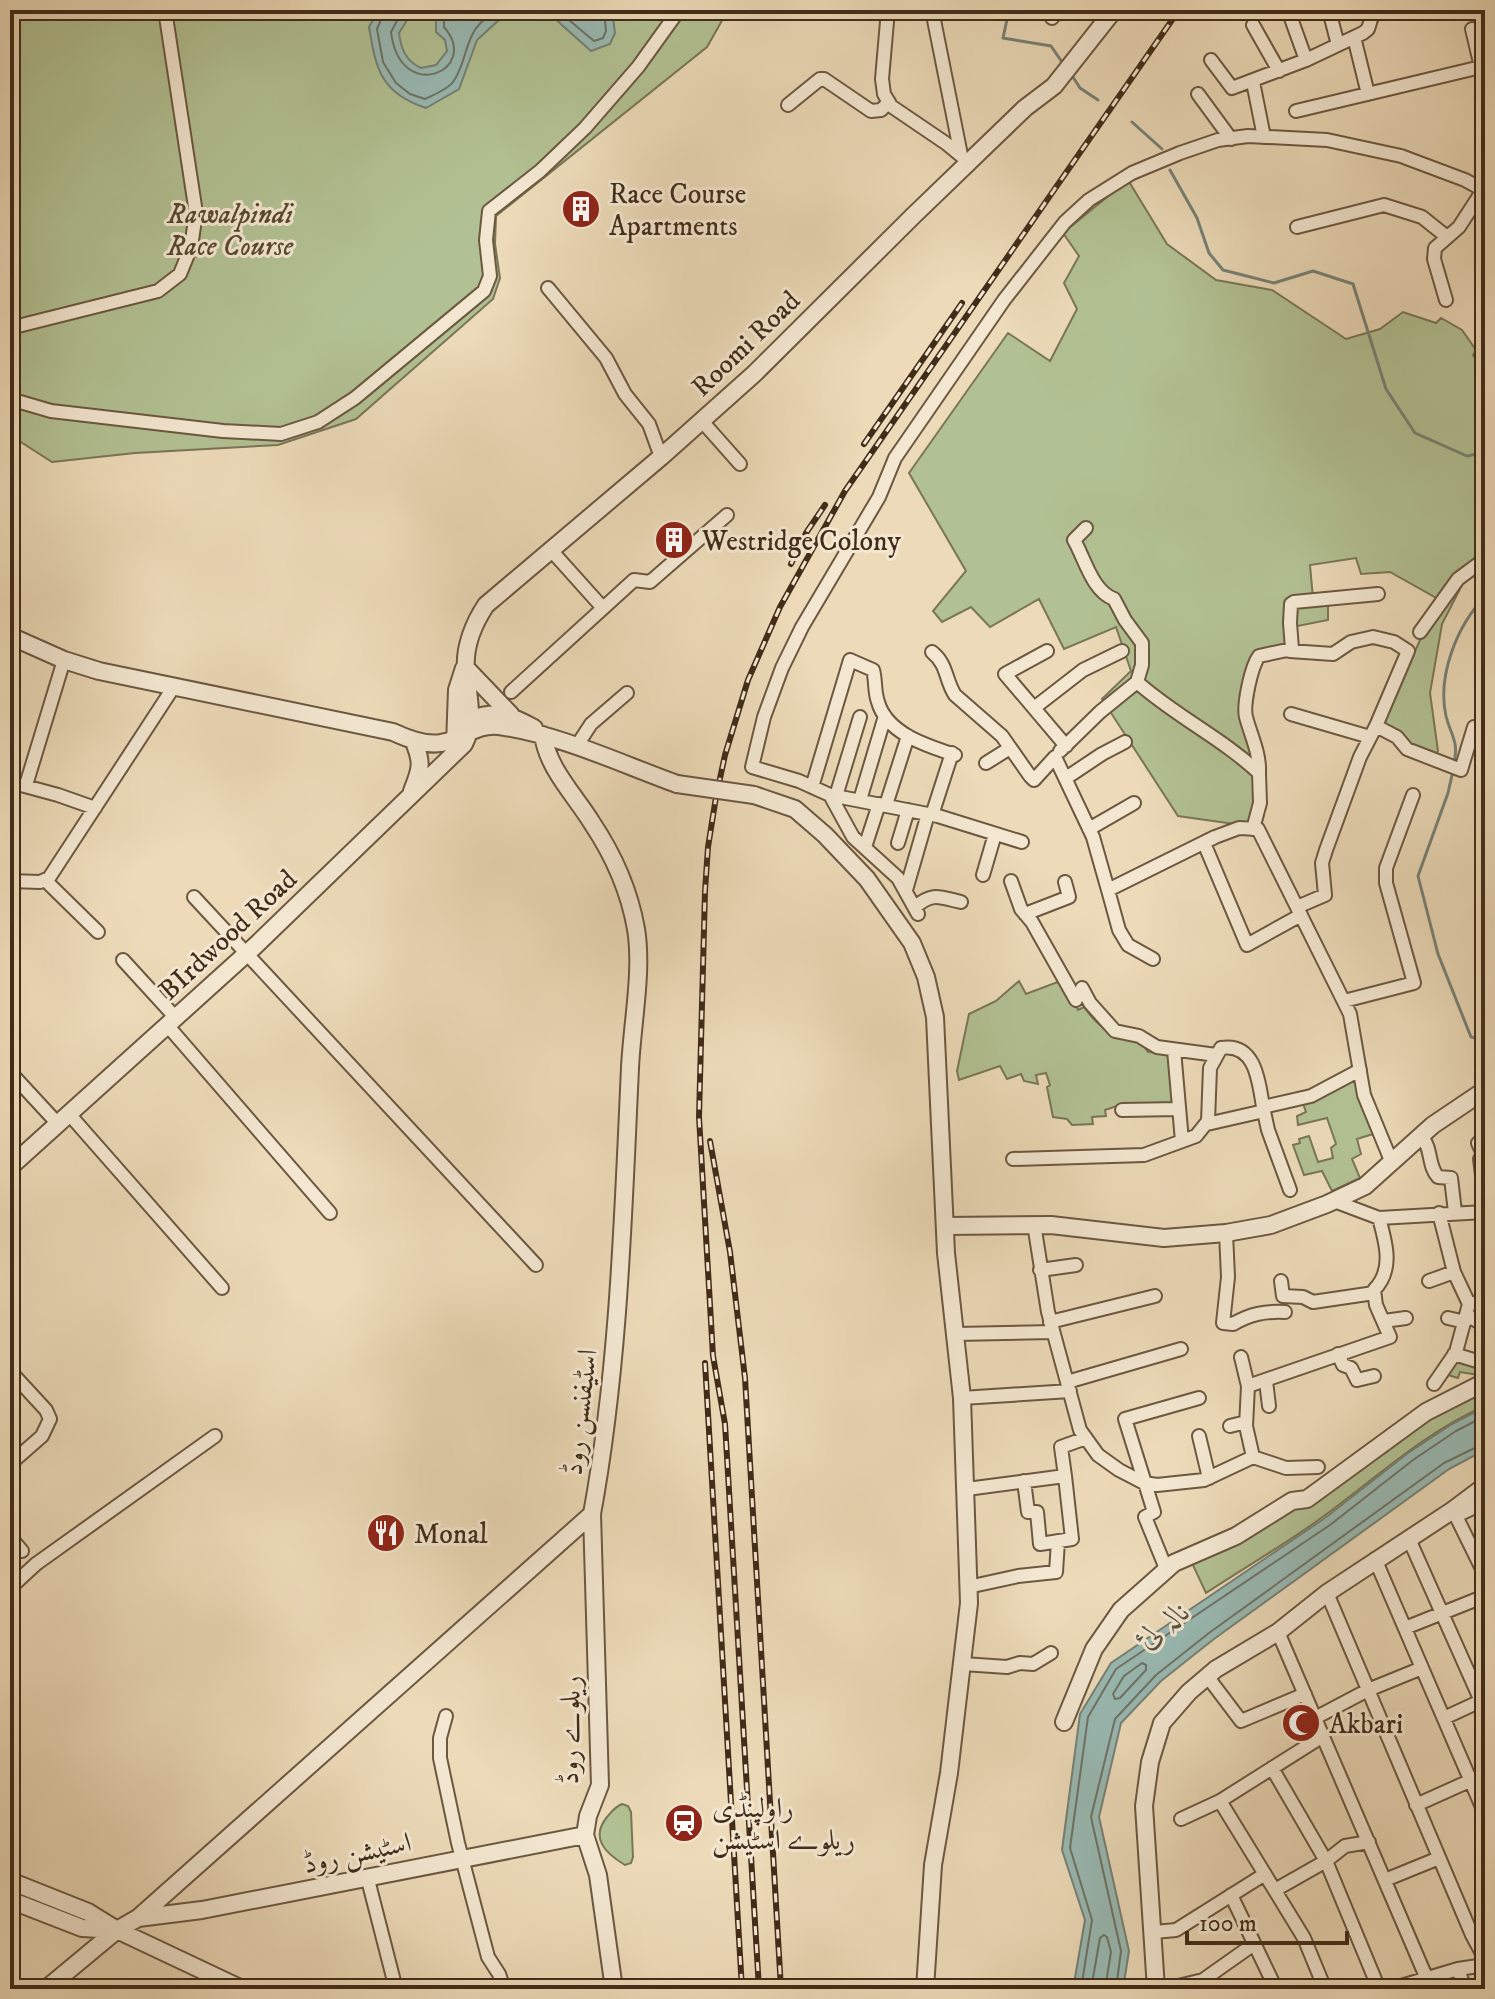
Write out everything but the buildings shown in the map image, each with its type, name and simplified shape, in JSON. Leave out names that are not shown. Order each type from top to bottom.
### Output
[{"type":"street","points":[[10,328],[158,291],[180,274],[191,247],[196,213],[165,10]]},
{"type":"street","points":[[10,399],[51,411],[223,431],[281,434],[318,422],[355,398],[484,291],[490,276],[486,240],[489,211],[540,171],[585,128],[638,67],[679,10]]},
{"type":"street","points":[[888,10],[882,79],[884,94],[889,102],[965,158]]},
{"type":"street","points":[[932,10],[965,158]]},
{"type":"street","name":"Roomi Road","points":[[461,733],[469,693],[465,667],[471,635],[486,605],[754,374],[965,158],[1054,86],[1114,10]]},
{"type":"street","points":[[1288,10],[1306,60]]},
{"type":"street","points":[[1329,10],[1338,45]]},
{"type":"street","points":[[1211,60],[1232,88],[1253,82],[1368,29],[1374,10]]},
{"type":"street","points":[[1253,25],[1279,71]]},
{"type":"street","points":[[1296,111],[1483,67],[1472,29]]},
{"type":"street","points":[[1354,37],[1368,94]]},
{"type":"street","points":[[788,105],[820,79],[871,111],[881,110],[889,102]]},
{"type":"street","points":[[1253,82],[1264,137]]},
{"type":"street","points":[[1198,94],[1231,139]]},
{"type":"street","points":[[1022,842],[930,814],[833,795],[752,767],[764,717],[782,668],[802,627],[879,497],[895,458],[1004,300],[1065,222],[1089,200],[1132,173],[1180,153],[1231,139],[1327,140],[1389,153],[1482,186],[1459,227],[1435,248],[1434,259],[1446,300]]},
{"type":"street","points":[[1297,227],[1384,205],[1422,217],[1447,237]]},
{"type":"street","points":[[548,288],[606,358],[625,394],[649,424],[661,457]]},
{"type":"street","points":[[701,420],[740,464]]},
{"type":"street","points":[[511,692],[634,580],[650,582],[727,515]]},
{"type":"street","points":[[932,652],[945,665],[955,695],[1002,736],[1034,780],[1100,712],[1137,682],[1142,665],[1142,643],[1114,599],[1105,596],[1095,583],[1074,540],[1086,528]]},
{"type":"street","points":[[550,549],[602,607]]},
{"type":"street","points":[[1420,632],[1458,579],[1485,559]]},
{"type":"street","points":[[1290,651],[1290,608],[1294,602],[1378,594]]},
{"type":"street","points":[[10,636],[64,660],[99,671],[393,732],[413,740],[437,744],[496,713],[511,715]]},
{"type":"street","points":[[1204,843],[1247,945],[1325,895],[1322,863],[1360,757],[1407,649],[1384,638],[1373,637],[1351,642],[1333,654],[1290,651],[1259,656],[1251,670],[1245,715],[1253,736],[1259,773],[1260,803],[1253,829]]},
{"type":"street","points":[[1047,651],[1005,674],[1066,746]]},
{"type":"street","points":[[1034,708],[1083,670],[1122,651]]},
{"type":"street","points":[[26,785],[64,660]]},
{"type":"street","points":[[812,787],[850,660],[873,670],[878,704],[885,716],[908,736],[954,754],[930,814],[906,890]]},
{"type":"street","points":[[465,667],[511,715],[543,735]]},
{"type":"street","points":[[1137,682],[1162,705],[1244,759],[1259,773]]},
{"type":"street","points":[[10,881],[40,882],[49,878],[173,688]]},
{"type":"street","points":[[576,747],[591,724],[627,693]]},
{"type":"street","points":[[1291,714],[1397,737],[1407,749],[1457,769],[1463,768],[1474,727]]},
{"type":"street","points":[[860,800],[885,716]]},
{"type":"street","points":[[860,717],[833,795],[853,837],[898,878],[917,911],[928,897],[961,902]]},
{"type":"street","points":[[393,732],[408,729],[439,734],[461,733],[498,726],[543,735],[677,784],[754,795],[795,809],[867,879],[912,943],[926,977],[935,1017],[946,1253],[962,1398],[967,1489],[968,1587],[963,1664],[933,1865],[925,1989]]},
{"type":"street","name":"BIrdwood Road","points":[[12,1163],[172,1022],[409,799],[461,733]]},
{"type":"street","name":"اسٹیفنسن روڈ","points":[[138,1918],[592,1514],[616,1330],[637,932],[627,890],[612,855],[549,761],[543,735]]},
{"type":"street","points":[[865,847],[908,736]]},
{"type":"street","points":[[409,799],[419,775],[421,758],[413,740]]},
{"type":"street","points":[[1066,778],[1125,742]]},
{"type":"street","points":[[986,763],[1010,748]]},
{"type":"street","points":[[1055,757],[1089,829],[1119,930],[1128,945],[1153,959]]},
{"type":"street","points":[[10,782],[95,808]]},
{"type":"street","points":[[1344,1001],[1414,983],[1386,883],[1386,868],[1413,795]]},
{"type":"street","points":[[1089,829],[1134,803]]},
{"type":"street","points":[[898,843],[908,810]]},
{"type":"street","points":[[1108,890],[1239,828],[1258,829],[1344,1001],[1356,1038],[1364,1095],[1392,1163]]},
{"type":"street","points":[[983,875],[995,834]]},
{"type":"street","points":[[45,880],[98,932]]},
{"type":"street","points":[[1011,881],[1025,914],[1076,1000]]},
{"type":"street","points":[[1025,914],[1069,897],[1065,882]]},
{"type":"street","points":[[194,897],[536,1265]]},
{"type":"street","points":[[123,960],[330,1213]]},
{"type":"street","points":[[1082,988],[1109,1027],[1139,1036],[1157,1047],[1216,1055]]},
{"type":"street","points":[[1207,1124],[1210,1068],[1221,1048],[1228,1046],[1247,1056],[1255,1066],[1264,1109],[1290,1190]]},
{"type":"street","points":[[1174,1050],[1182,1141]]},
{"type":"street","points":[[1013,1159],[1144,1155],[1196,1136],[1207,1124],[1311,1096],[1360,1070]]},
{"type":"street","points":[[10,1072],[63,1119],[222,1288]]},
{"type":"street","points":[[946,1226],[1034,1224],[1164,1238],[1226,1233],[1271,1225],[1365,1186],[1421,1136],[1484,1088]]},
{"type":"street","points":[[1122,1110],[1178,1109]]},
{"type":"street","points":[[1421,1136],[1428,1143],[1433,1173],[1438,1177],[1451,1178],[1455,1212]]},
{"type":"street","points":[[1334,1201],[1379,1218],[1455,1212],[1484,1205],[1480,1159],[1483,1154],[1478,1143],[1485,1140]]},
{"type":"street","points":[[1434,1384],[1450,1357],[1467,1314],[1439,1213]]},
{"type":"street","points":[[1248,1386],[1390,1337],[1374,1293],[1383,1278],[1387,1259],[1379,1218]]},
{"type":"street","points":[[1034,1224],[1052,1327],[1080,1430],[1098,1455],[1144,1483],[1157,1485],[1209,1478],[1253,1457],[1297,1470],[1318,1467]]},
{"type":"street","points":[[1226,1233],[1228,1277],[1223,1323],[1233,1324],[1266,1311],[1285,1312]]},
{"type":"street","points":[[1448,1244],[1462,1244]]},
{"type":"street","points":[[1040,1270],[1076,1265]]},
{"type":"street","points":[[1429,1281],[1454,1272]]},
{"type":"street","points":[[1281,1281],[1283,1296],[1303,1297],[1313,1302],[1374,1293]]},
{"type":"street","points":[[956,1334],[1052,1327],[1155,1296]]},
{"type":"street","points":[[1448,1318],[1467,1314],[1485,1301]]},
{"type":"street","points":[[1467,1314],[1485,1326]]},
{"type":"street","points":[[1384,1321],[1406,1318]]},
{"type":"street","points":[[962,1398],[1068,1386],[1181,1349]]},
{"type":"street","points":[[1338,1354],[1343,1365],[1351,1368],[1357,1380],[1374,1376]]},
{"type":"street","points":[[1241,1357],[1248,1386],[1246,1422],[1253,1457]]},
{"type":"street","points":[[1450,1357],[1480,1362]]},
{"type":"street","points":[[10,1371],[46,1410],[50,1419],[42,1436],[10,1464]]},
{"type":"street","points":[[1266,1381],[1269,1406]]},
{"type":"street","points":[[1064,1722],[1094,1649],[1121,1610],[1174,1563],[1236,1536],[1292,1501],[1307,1499],[1426,1412],[1485,1382]]},
{"type":"street","points":[[1167,1571],[1145,1517],[1154,1512],[1142,1468],[1124,1424],[1125,1419],[1199,1398]]},
{"type":"street","points":[[1230,1426],[1246,1422]]},
{"type":"street","points":[[10,1588],[36,1564],[215,1436]]},
{"type":"street","points":[[1199,1436],[1209,1478]]},
{"type":"street","points":[[1024,1481],[1028,1512],[1037,1512],[1040,1544],[1072,1539],[1061,1447],[1086,1438]]},
{"type":"street","points":[[967,1489],[1065,1476]]},
{"type":"street","points":[[1455,1513],[1485,1486]]},
{"type":"street","points":[[1156,1989],[1144,1806],[1150,1762],[1162,1723],[1207,1676],[1278,1632],[1375,1559],[1455,1513],[1485,1502]]},
{"type":"street","points":[[1455,1513],[1485,1575]]},
{"type":"street","name":"ریلوے روڈ","points":[[585,1835],[588,1816],[600,1785],[592,1514]]},
{"type":"street","points":[[10,1537],[22,1551]]},
{"type":"street","points":[[1409,1539],[1440,1614],[1484,1703],[1444,1718]]},
{"type":"street","points":[[968,1587],[1018,1576],[1056,1572],[1058,1541]]},
{"type":"street","points":[[1375,1559],[1485,1814]]},
{"type":"street","points":[[1327,1593],[1485,1962],[1391,1989]]},
{"type":"street","points":[[1405,1628],[1485,1596]]},
{"type":"street","points":[[1278,1632],[1427,1979]]},
{"type":"street","points":[[963,1664],[1007,1667],[1020,1663],[1033,1664],[1051,1653]]},
{"type":"street","points":[[1315,1718],[1368,1690],[1422,1668]]},
{"type":"street","points":[[1207,1676],[1241,1721],[1305,1694]]},
{"type":"street","points":[[446,1716],[440,1738],[440,1758],[461,1857],[488,1957],[504,1989]]},
{"type":"street","points":[[1181,1819],[1220,1801],[1323,1736]]},
{"type":"street","points":[[1272,1768],[1326,1861],[1379,1989]]},
{"type":"street","points":[[1416,1805],[1485,1774]]},
{"type":"street","points":[[1220,1801],[1304,1938],[1325,1989]]},
{"type":"street","points":[[585,1835],[598,1875],[614,1989]]},
{"type":"street","name":"اسٹیشن روڈ","points":[[138,1918],[202,1910],[585,1835]]},
{"type":"street","points":[[1275,1890],[1326,1861],[1345,1846],[1369,1842]]},
{"type":"street","points":[[1385,1880],[1439,1858]]},
{"type":"street","points":[[1154,1932],[1176,1930],[1265,1874]]},
{"type":"street","points":[[367,1876],[396,1989]]},
{"type":"street","points":[[10,1881],[88,1912],[117,1930],[242,1989]]},
{"type":"street","points":[[1231,1895],[1276,1989]]},
{"type":"street","points":[[10,1900],[82,1928],[117,1930]]},
{"type":"street","points":[[46,1989],[117,1930],[138,1918]]},
{"type":"street","points":[[1166,1989],[1203,1980],[1254,1944]]},
{"type":"street","points":[[1458,1969],[1465,1989]]},
{"type":"green space","name":"Rawalpindi Race Course","points":[[10,10],[728,10],[707,47],[496,216],[495,244],[500,278],[493,299],[356,419],[278,445],[135,453],[52,462],[10,435]]},
{"type":"green space","points":[[1128,180],[1167,244],[1216,280],[1272,290],[1346,339],[1380,329],[1403,312],[1436,323],[1441,318],[1462,330],[1476,350],[1473,355],[1485,373],[1485,398],[1478,405],[1482,422],[1485,422],[1485,566],[1463,583],[1442,624],[1430,693],[1438,751],[1431,762],[1381,729],[1438,599],[1390,572],[1361,574],[1356,558],[1310,565],[1313,598],[1328,604],[1328,620],[1287,628],[1284,651],[1259,660],[1250,719],[1265,757],[1248,826],[1178,816],[1102,699],[1131,671],[1116,627],[1064,649],[1039,599],[990,627],[971,607],[942,622],[933,611],[966,571],[909,473],[1008,333],[1050,361],[1077,309],[1064,283],[1079,256],[1063,233]]},
{"type":"green space","points":[[1063,980],[1078,1010],[1084,1007],[1101,1026],[1114,1033],[1139,1039],[1148,1052],[1171,1053],[1172,1105],[1117,1106],[1105,1110],[1106,1116],[1092,1117],[1093,1124],[1072,1125],[1067,1119],[1053,1117],[1046,1073],[1036,1075],[1038,1084],[1024,1081],[1021,1074],[1007,1079],[1000,1066],[959,1080],[957,1071],[969,1014],[996,1001],[1019,981],[1026,994]]},
{"type":"green space","points":[[1355,1077],[1373,1134],[1357,1139],[1361,1154],[1352,1159],[1360,1178],[1332,1191],[1322,1171],[1304,1175],[1293,1145],[1309,1136],[1318,1162],[1333,1158],[1331,1148],[1336,1144],[1327,1118],[1298,1125],[1297,1116],[1306,1112],[1301,1098]]},
{"type":"green space","points":[[1453,1357],[1481,1364],[1479,1375],[1460,1372],[1458,1378],[1444,1374]]},
{"type":"green space","points":[[1485,1384],[1485,1406],[1421,1442],[1310,1526],[1206,1593],[1191,1561]]},
{"type":"green space","points":[[622,1804],[628,1806],[631,1812],[633,1857],[631,1863],[625,1865],[606,1850],[600,1838],[602,1825],[612,1811]]},
{"type":"water","points":[[379,10],[406,10],[407,20],[399,33],[401,44],[408,58],[421,68],[436,65],[447,51],[445,40],[436,32],[436,10],[612,10],[615,33],[610,44],[591,51],[553,17],[522,12],[499,20],[477,40],[459,89],[426,108],[399,95],[378,68],[369,27]]},
{"type":"water","name":"نالہ لئ","points":[[1485,1407],[1485,1450],[1449,1469],[1214,1639],[1161,1681],[1121,1723],[1099,1817],[1129,1951],[1123,1989],[1073,1989],[1085,1920],[1062,1850],[1080,1714],[1111,1663],[1325,1518],[1408,1453]]},
{"type":"waterway","points":[[1009,10],[1003,38],[1051,46],[1064,65]]},
{"type":"waterway","points":[[1071,74],[1080,88],[1098,100]]},
{"type":"waterway","points":[[1132,122],[1162,149]]},
{"type":"waterway","points":[[1170,170],[1197,218],[1209,253],[1223,270],[1274,283],[1313,271],[1353,284],[1386,389],[1415,433],[1467,456],[1485,452]]},
{"type":"waterway","points":[[1454,763],[1455,744],[1446,716],[1444,684],[1458,636],[1485,597]]},
{"type":"waterway","points":[[1453,771],[1418,876],[1438,954],[1471,1037],[1485,1040]]},
{"type":"railway","points":[[759,1989],[725,1424],[713,1356],[699,1117],[705,891],[716,797],[748,680],[780,607],[845,491],[1179,10]]},
{"type":"railway","points":[[864,444],[962,303]]},
{"type":"railway","points":[[791,564],[806,533],[825,505]]},
{"type":"railway","points":[[710,1141],[730,1252],[745,1378],[781,1989]]},
{"type":"railway","points":[[705,1363],[742,1989]]},
{"type":"place","name":"Race Course Apartments","points":[[581,209]]},
{"type":"place","name":"Westridge Colony","points":[[674,540]]},
{"type":"place","name":"Monal","points":[[386,1533]]},
{"type":"place","name":"Akbari","points":[[1301,1723]]},
{"type":"place","name":"راولپنڈی ریلوے اسٹیشن","points":[[684,1823]]}]
